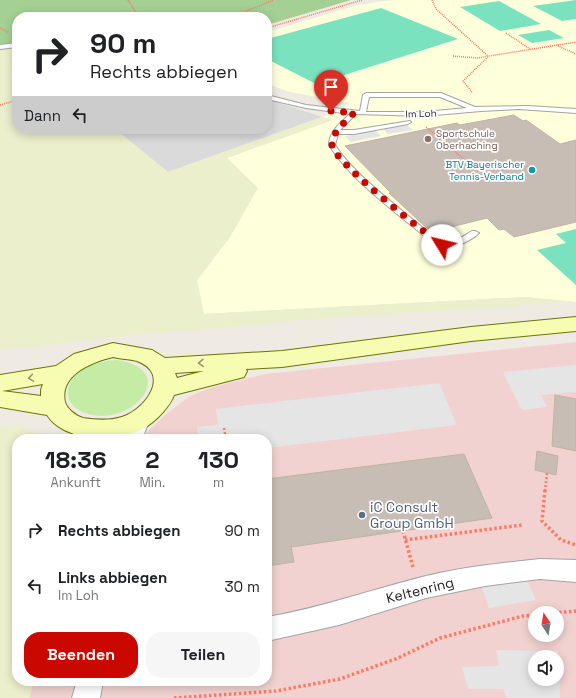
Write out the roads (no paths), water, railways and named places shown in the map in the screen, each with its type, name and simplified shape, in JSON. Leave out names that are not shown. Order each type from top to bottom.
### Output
[{"type":"main road","points":[[160,366],[282,359],[471,334],[576,324]]},
{"type":"main road","points":[[128,350],[141,353],[152,358],[160,366],[167,380],[163,397],[158,405],[136,429],[113,428],[98,430],[86,434],[61,416],[54,407],[52,399],[53,390],[62,373],[85,357],[99,352],[128,350]]},
{"type":"main road","points":[[166,389],[282,359]]},
{"type":"main road","points":[[0,383],[62,373]]},
{"type":"main road","points":[[0,399],[54,407]]},
{"type":"street","name":"Keltenring","points":[[272,628],[290,626],[339,613],[420,589],[485,575],[540,569],[576,571]]},
{"type":"street","points":[[86,698],[89,686]]},
{"type":"lane","points":[[0,47],[12,46]]},
{"type":"lane","points":[[363,113],[366,95],[440,95],[474,109]]},
{"type":"lane","name":"Im Loh","points":[[272,98],[316,108],[354,113],[425,114],[501,108],[532,108],[576,111]]},
{"type":"lane","points":[[354,113],[334,136],[332,146],[337,154],[356,173],[442,245],[451,244],[475,234]]},
{"type":"lane","points":[[337,132],[354,132],[408,122]]},
{"type":"place","name":"Sportschule Oberhaching","points":[[428,139]]},
{"type":"place","name":"BTV Bayerischer Tennis-Verband","points":[[532,170]]},
{"type":"place","name":"iC Consult Group GmbH","points":[[362,515]]}]
